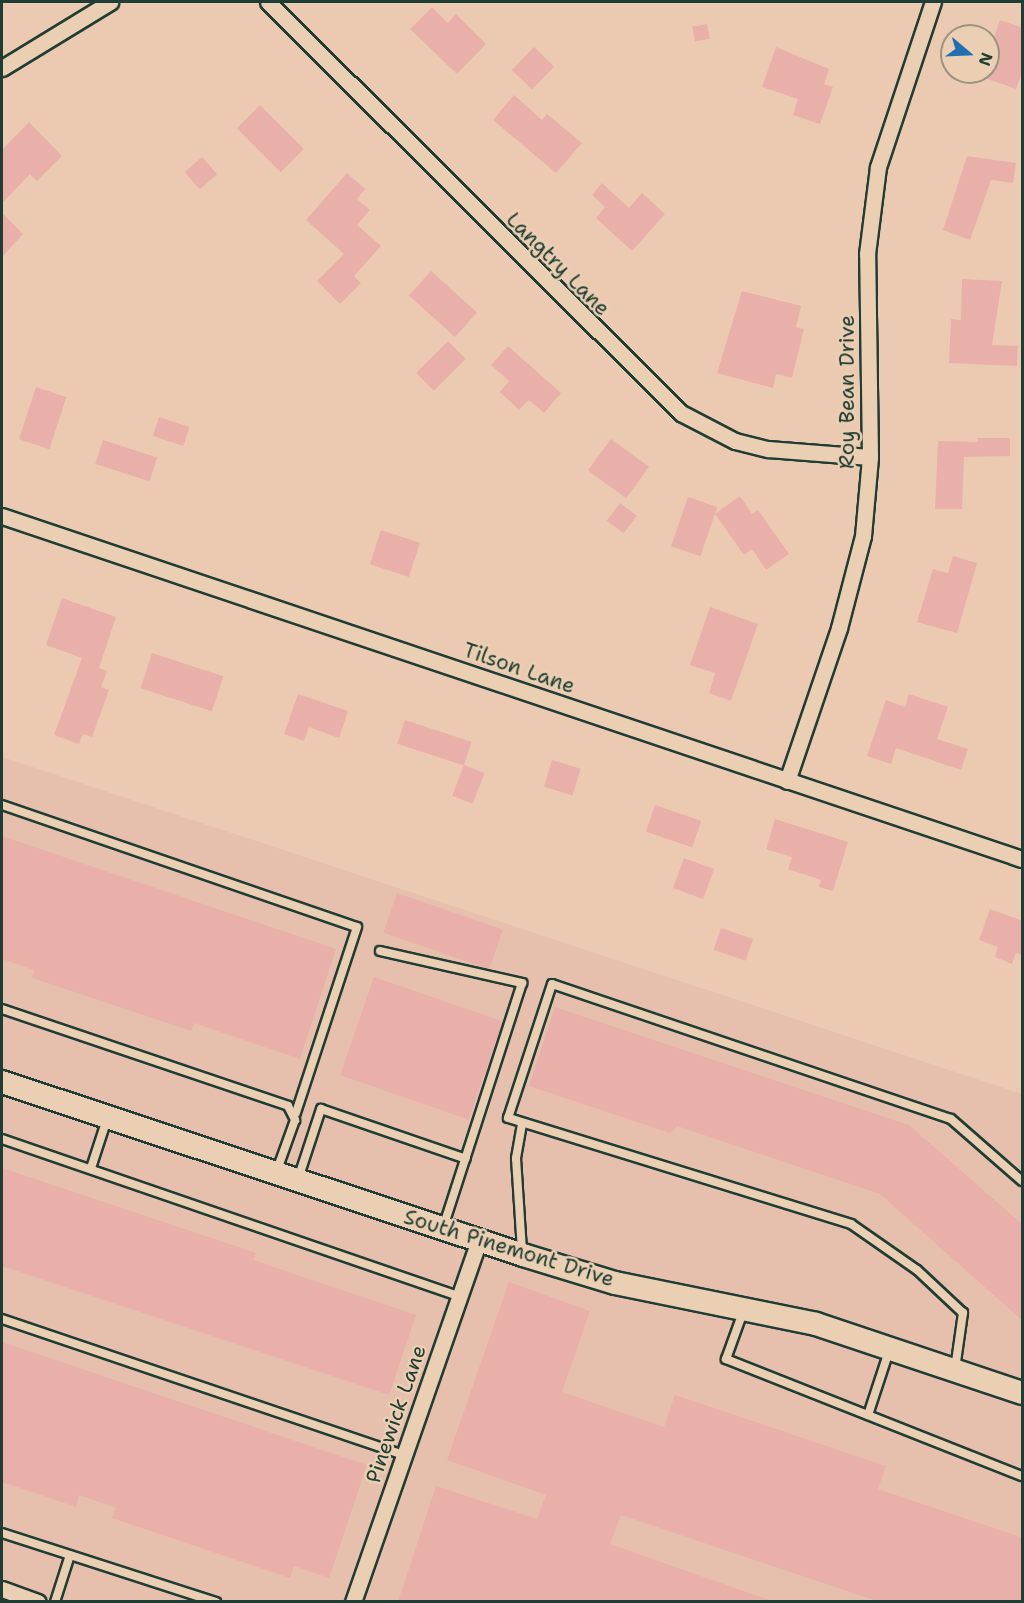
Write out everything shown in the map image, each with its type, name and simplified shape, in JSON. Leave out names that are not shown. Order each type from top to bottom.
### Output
[{"type":"street","points":[[2,68],[110,2]]},
{"type":"street","name":"Langtry Lane","points":[[268,2],[681,413],[735,441],[768,449],[870,457]]},
{"type":"street","name":"Roy Bean Drive","points":[[787,781],[853,582],[870,457],[867,254],[878,167],[933,2]]},
{"type":"street","name":"Tilson Lane","points":[[2,516],[1023,859]]},
{"type":"street","name":"South Pinemont Drive","points":[[2,1082],[523,1255],[615,1283],[744,1308],[890,1349],[1023,1393]]},
{"type":"street","name":"Pinewick Lane","points":[[353,1602],[479,1241]]},
{"type":"street","points":[[2,1590],[38,1602]]},
{"type":"lane","points":[[2,805],[357,927],[276,1173]]},
{"type":"lane","points":[[380,951],[522,983],[442,1228]]},
{"type":"lane","points":[[955,1370],[963,1312],[917,1270],[851,1224],[508,1118],[552,984],[951,1119],[1023,1181]]},
{"type":"lane","points":[[2,1009],[296,1113]]},
{"type":"lane","points":[[298,1180],[321,1109],[466,1158]]},
{"type":"lane","points":[[91,1168],[108,1118]]},
{"type":"lane","points":[[522,1124],[516,1158],[523,1255]]},
{"type":"lane","points":[[2,1139],[460,1297]]},
{"type":"lane","points":[[744,1308],[726,1359],[1023,1476]]},
{"type":"lane","points":[[2,1318],[404,1455]]},
{"type":"lane","points":[[868,1415],[890,1349]]},
{"type":"lane","points":[[2,1533],[216,1602]]},
{"type":"lane","points":[[55,1602],[70,1555]]},
{"type":"shaded area","points":[[2,757],[1022,1094],[1022,1601],[2,1602]]},
{"type":"building","points":[[432,7],[448,23],[456,14],[486,44],[457,74],[410,29]]},
{"type":"building","points":[[1000,20],[1023,28],[1023,69],[1016,89],[1000,83]]},
{"type":"building","points":[[707,24],[710,39],[695,42],[692,27]]},
{"type":"building","points":[[534,47],[554,66],[532,89],[512,70]]},
{"type":"building","points":[[776,47],[829,69],[824,84],[833,87],[820,124],[793,115],[798,99],[762,87]]},
{"type":"building","points":[[514,95],[542,120],[547,114],[582,143],[556,173],[493,120]]},
{"type":"building","points":[[260,105],[304,149],[281,172],[237,128]]},
{"type":"building","points":[[29,122],[62,156],[37,181],[30,174],[2,203],[2,150]]},
{"type":"building","points":[[967,156],[1016,163],[1013,183],[991,180],[970,240],[943,230]]},
{"type":"building","points":[[202,157],[217,174],[200,189],[185,172]]},
{"type":"building","points":[[347,173],[365,189],[357,199],[370,210],[357,225],[381,246],[354,276],[361,283],[340,304],[317,281],[344,254],[306,220]]},
{"type":"building","points":[[602,183],[629,208],[642,193],[665,214],[632,251],[596,218],[605,207],[592,195]]},
{"type":"building","points":[[2,213],[23,234],[2,257]]},
{"type":"building","points":[[431,271],[477,312],[455,337],[409,296]]},
{"type":"building","points":[[962,279],[1002,281],[992,345],[1018,346],[1017,366],[949,363],[951,319],[961,320]]},
{"type":"building","points":[[742,291],[801,306],[796,327],[804,329],[792,378],[776,374],[773,388],[717,373]]},
{"type":"building","points":[[448,341],[466,359],[434,390],[416,373]]},
{"type":"building","points":[[508,346],[561,393],[544,413],[529,400],[519,410],[500,392],[509,381],[491,365]]},
{"type":"building","points":[[36,387],[66,397],[49,449],[19,439]]},
{"type":"building","points":[[159,417],[189,427],[183,446],[153,436]]},
{"type":"building","points":[[978,438],[1010,438],[1010,456],[964,457],[962,509],[935,509],[938,441],[978,442]]},
{"type":"building","points":[[611,439],[649,467],[626,498],[588,471]]},
{"type":"building","points":[[103,440],[157,458],[149,481],[95,464]]},
{"type":"building","points":[[740,496],[752,514],[758,510],[789,554],[766,570],[752,549],[744,555],[715,514]]},
{"type":"building","points":[[688,497],[717,507],[700,556],[671,546]]},
{"type":"building","points":[[620,503],[637,516],[624,533],[607,521]]},
{"type":"building","points":[[381,530],[420,543],[409,577],[370,564]]},
{"type":"building","points":[[953,556],[977,563],[957,633],[917,622],[933,569],[948,573]]},
{"type":"building","points":[[62,598],[116,617],[99,668],[107,671],[101,687],[109,690],[92,737],[83,734],[79,744],[54,735],[82,658],[46,645]]},
{"type":"building","points":[[710,607],[758,624],[731,701],[709,693],[715,673],[690,665]]},
{"type":"building","points":[[152,653],[223,676],[212,711],[141,688]]},
{"type":"building","points":[[298,694],[348,711],[339,738],[309,727],[304,741],[284,734]]},
{"type":"building","points":[[909,694],[948,707],[937,739],[968,749],[961,770],[896,748],[891,764],[867,756],[886,700],[905,707]]},
{"type":"building","points":[[405,720],[472,742],[464,765],[397,744]]},
{"type":"building","points":[[552,760],[581,769],[573,796],[544,787]]},
{"type":"building","points":[[464,765],[485,773],[473,804],[452,796]]},
{"type":"building","points":[[655,805],[701,821],[692,847],[646,831]]},
{"type":"building","points":[[775,819],[848,842],[833,891],[819,887],[821,880],[788,869],[792,857],[766,849]]},
{"type":"building","points":[[2,836],[336,949],[300,1059],[194,1023],[191,1031],[32,978],[34,970],[2,959]]},
{"type":"building","points":[[684,858],[714,869],[703,899],[673,888]]},
{"type":"building","points":[[397,893],[503,929],[489,969],[383,933]]},
{"type":"building","points":[[990,909],[1023,921],[1023,955],[1016,953],[1012,964],[995,957],[998,947],[979,940]]},
{"type":"building","points":[[721,928],[753,939],[746,961],[714,950]]},
{"type":"building","points":[[374,977],[503,1021],[469,1120],[340,1075]]},
{"type":"building","points":[[555,1007],[909,1125],[1023,1225],[1023,1321],[880,1194],[677,1126],[670,1133],[529,1086]]},
{"type":"building","points":[[2,1168],[256,1253],[253,1260],[416,1315],[389,1395],[2,1266]]},
{"type":"building","points":[[509,1282],[590,1311],[562,1392],[664,1427],[675,1395],[886,1466],[878,1489],[1023,1538],[1023,1602],[879,1602],[621,1515],[610,1544],[775,1602],[398,1602],[436,1486],[537,1519],[546,1495],[447,1460]]},
{"type":"building","points":[[2,1342],[367,1465],[329,1578],[294,1566],[290,1578],[112,1518],[116,1508],[79,1495],[76,1507],[2,1482]]}]
